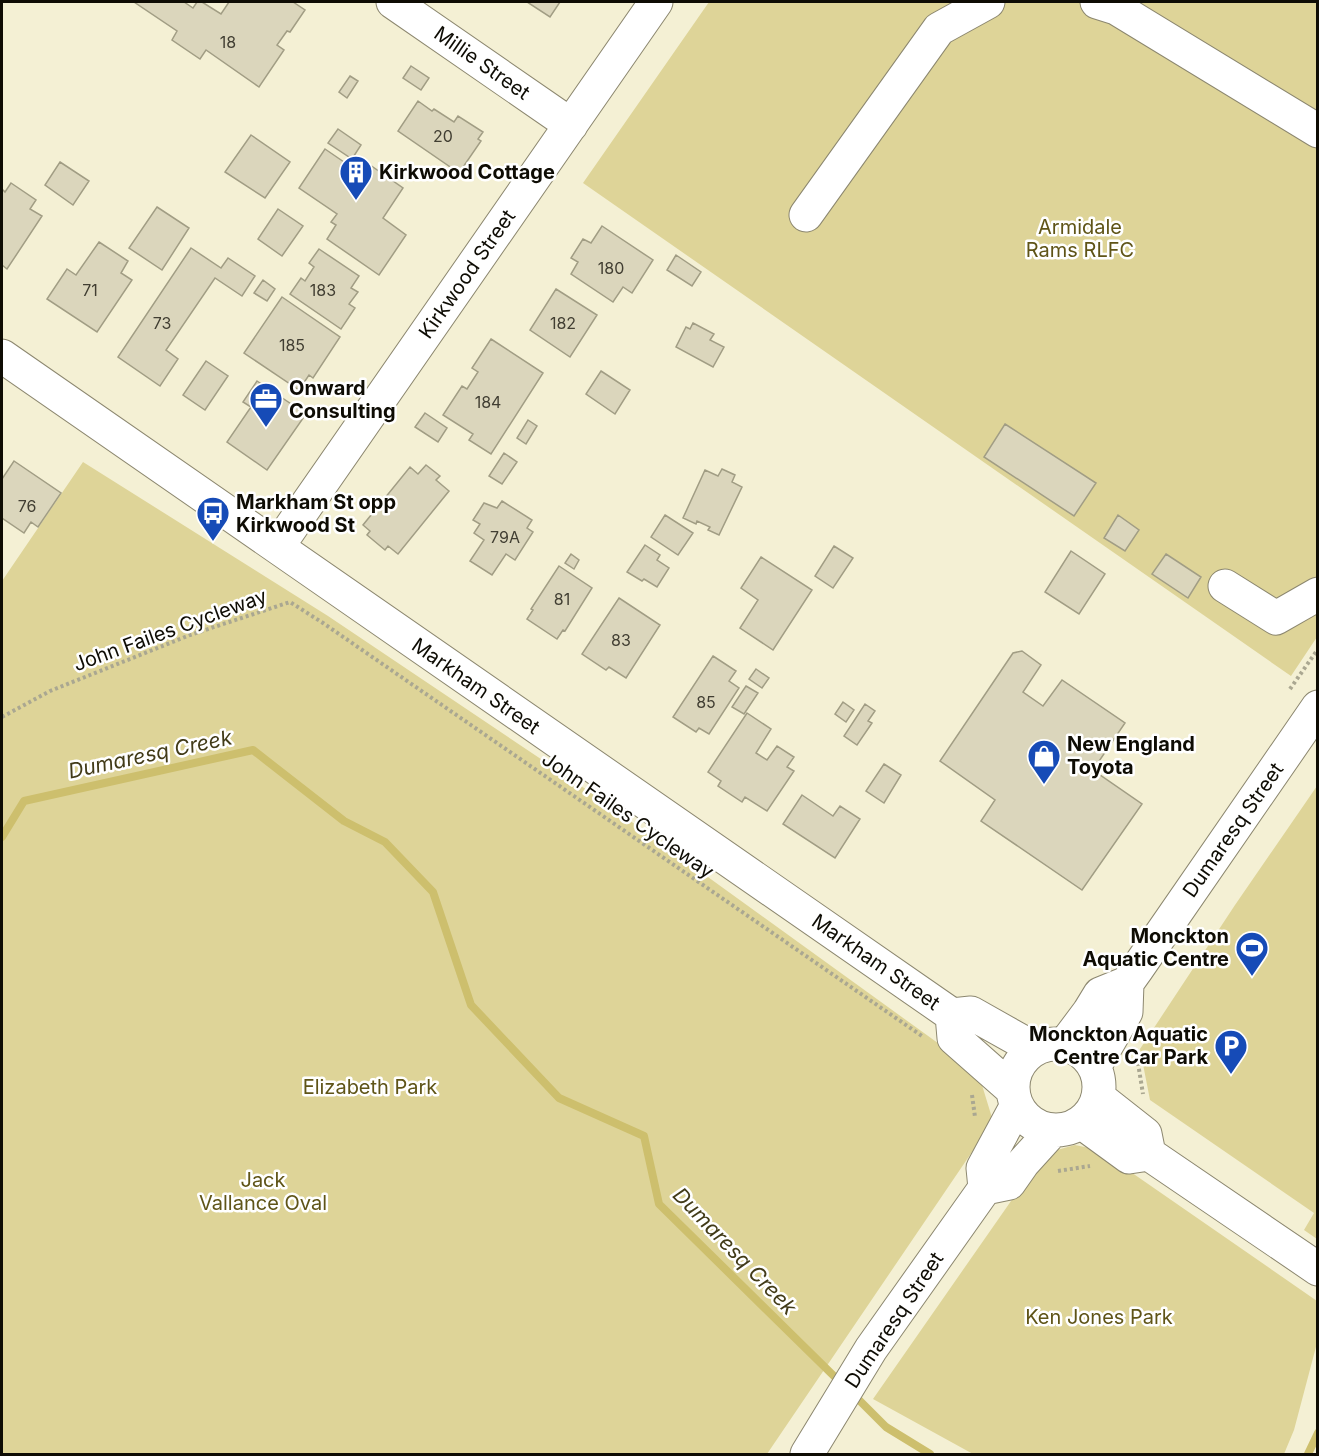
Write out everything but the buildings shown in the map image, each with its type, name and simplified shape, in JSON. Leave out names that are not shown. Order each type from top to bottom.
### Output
[{"type":"street","name":"Millie Street","points":[[393,2],[571,125]]},
{"type":"street","name":"Kirkwood Street","points":[[278,546],[656,2]]},
{"type":"street","points":[[806,215],[939,28],[988,2]]},
{"type":"street","points":[[1097,2],[1116,8],[1317,131]]},
{"type":"street","name":"Markham Street","points":[[2,356],[952,1015],[971,1013],[1050,1047]]},
{"type":"street","points":[[1225,586],[1276,618],[1317,594]]},
{"type":"street","name":"Dumaresq Street","points":[[1127,983],[1317,707]]},
{"type":"street","points":[[985,1188],[1009,1183],[1023,1163],[1081,1104],[1126,1012],[1127,983],[1100,994],[1089,1012],[1050,1047],[1022,1060],[1015,1074],[1015,1098],[1025,1118],[1038,1126],[1081,1104]]},
{"type":"street","name":"Markham Street","points":[[952,1015],[954,1038],[1015,1098]]},
{"type":"street","points":[[1050,1047],[1082,1052],[1081,1104]]},
{"type":"street","name":"Dumaresq Street","points":[[809,1452],[871,1349],[985,1188],[983,1168],[1015,1098]]},
{"type":"street","points":[[1081,1104],[1145,1134],[1149,1154],[1317,1269]]},
{"type":"path","name":"John Failes Cycleway","points":[[2,717],[50,691],[190,635],[290,602],[929,1041]]},
{"type":"path","points":[[1137,1056],[1145,1103]]},
{"type":"path","points":[[971,1089],[976,1123]]},
{"type":"path","points":[[1052,1171],[1097,1165]]},
{"type":"green space","name":"Armidale Rams RLFC","points":[[709,2],[1317,2],[1317,637],[1291,676],[583,183]]},
{"type":"green space","name":"Elizabeth Park","points":[[83,462],[328,616],[593,794],[978,1072],[993,1121],[767,1454],[2,1454],[2,581]]},
{"type":"green space","name":"Monckton Aquatic Centre","points":[[1317,786],[1317,1239],[1304,1230],[1314,1213],[1150,1100],[1140,1049]]},
{"type":"green space","name":"Ken Jones Park","points":[[1075,1145],[1099,1150],[1317,1301],[1317,1343],[1294,1430],[1284,1454],[973,1454],[873,1399],[1034,1168],[1057,1150]]},
{"type":"waterway","name":"Dumaresq Creek","points":[[2,837],[24,801],[253,750],[344,821],[385,842],[433,892],[471,1005],[559,1098],[644,1136],[659,1204],[842,1384]]},
{"type":"waterway","name":"Dumaresq Creek","points":[[852,1393],[886,1427],[930,1454]]},
{"type":"waterway","name":"Dumaresq Creek","points":[[1308,1454],[1318,1433]]},
{"type":"place","name":"Kirkwood Cottage","points":[[356,201]]},
{"type":"place","name":"Onward Consulting","points":[[266,428]]},
{"type":"place","name":"Markham St opp Kirkwood St","points":[[213,542]]},
{"type":"place","name":"New England Toyota","points":[[1044,785]]},
{"type":"place","name":"Monckton Aquatic Centre","points":[[1252,977]]},
{"type":"place","name":"Monckton Aquatic Centre Car Park","points":[[1231,1075]]},
{"type":"park label","name":"Jack Vallance Oval","points":[[263,1192]]}]
